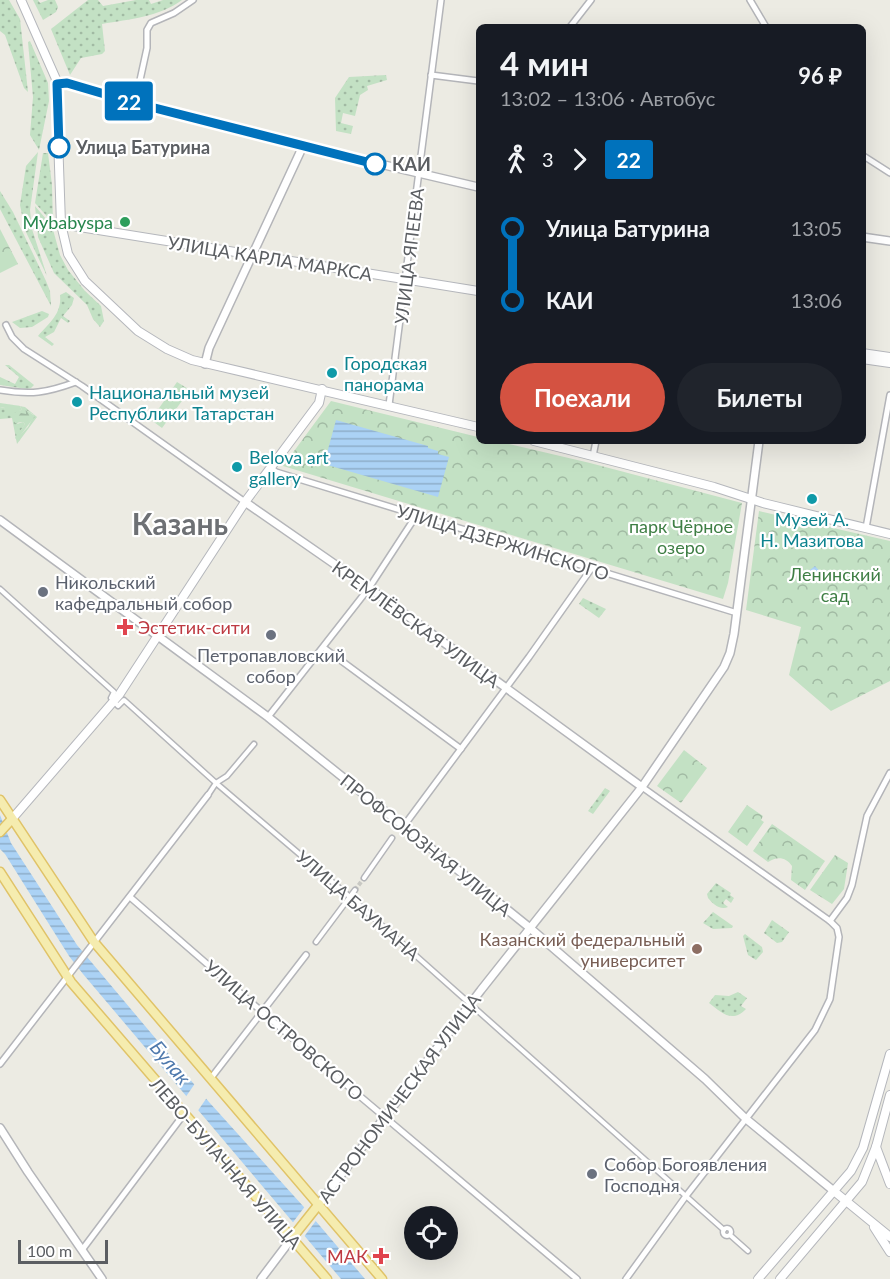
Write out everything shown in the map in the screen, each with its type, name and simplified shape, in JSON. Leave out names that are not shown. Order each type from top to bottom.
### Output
[{"type":"main road","points":[[21,0],[51,65],[57,84],[62,226],[68,254],[85,281],[112,308],[138,331],[192,360],[476,427]]},
{"type":"main road","name":"УЛИЦА КАРЛА МАРКСА","points":[[62,226],[406,282],[476,291]]},
{"type":"main road","name":"УЛИЦА КАРЛА МАРКСА","points":[[406,282],[476,296]]},
{"type":"main road","points":[[866,354],[890,357]]},
{"type":"main road","points":[[866,359],[890,363]]},
{"type":"main road","points":[[0,832],[114,701],[159,636],[245,502],[319,403],[322,389]]},
{"type":"main road","points":[[546,444],[890,534]]},
{"type":"main road","points":[[0,800],[9,822],[92,945],[211,1078],[316,1207],[382,1279]]},
{"type":"main road","name":"ЛЕВО-БУЛАЧНАЯ УЛИЦА","points":[[0,872],[69,974],[184,1114],[293,1236],[327,1279]]},
{"type":"main road","points":[[758,1279],[851,1171],[863,1149],[890,1054]]},
{"type":"main road","points":[[780,1279],[862,1182],[876,1146],[890,1095]]},
{"type":"main road","points":[[876,1146],[890,1182]]},
{"type":"main road","points":[[835,1192],[890,1237]]},
{"type":"main road","points":[[293,1236],[316,1207]]},
{"type":"main road","points":[[870,1220],[890,1252]]},
{"type":"street","points":[[135,103],[147,48],[147,30],[151,23],[174,13],[194,0]]},
{"type":"street","name":"УЛИЦА ЯПЕЕВА","points":[[389,405],[441,0]]},
{"type":"street","points":[[572,24],[591,0]]},
{"type":"street","points":[[750,0],[763,24]]},
{"type":"street","points":[[431,75],[476,81]]},
{"type":"street","points":[[57,84],[67,83],[303,146],[476,187]]},
{"type":"street","points":[[205,364],[209,348],[253,258],[303,146]]},
{"type":"street","points":[[866,158],[890,173]]},
{"type":"street","points":[[866,238],[890,241]]},
{"type":"street","name":"КРЕМЛЁВСКАЯ УЛИЦА","points":[[6,325],[12,337],[24,349],[76,382],[369,588],[830,921]]},
{"type":"street","points":[[0,390],[25,394],[44,392],[76,382]]},
{"type":"street","points":[[866,528],[890,395]]},
{"type":"street","points":[[592,456],[595,444]]},
{"type":"street","name":"АСТРОНОМИЧЕСКАЯ УЛИЦА","points":[[316,1207],[471,1004],[642,787],[724,667],[730,653],[759,444]]},
{"type":"street","name":"УЛИЦА ДЗЕРЖИНСКОГО","points":[[271,468],[276,472],[416,516],[736,613]]},
{"type":"street","points":[[268,717],[369,588],[416,516]]},
{"type":"street","name":"ПРОФСОЮЗНАЯ УЛИЦА","points":[[0,520],[268,717],[530,928],[705,1079],[746,1118],[835,1192]]},
{"type":"street","points":[[403,827],[591,568]]},
{"type":"street","points":[[0,588],[114,692],[111,698],[114,701]]},
{"type":"street","points":[[324,648],[461,749]]},
{"type":"street","name":"УЛИЦА БАУМАНА","points":[[114,701],[118,706],[124,700],[216,783],[471,1004],[724,1230],[724,1235],[730,1235],[748,1251]]},
{"type":"street","points":[[0,1064],[216,783],[227,776],[254,744]]},
{"type":"street","points":[[626,1279],[686,1196],[815,1030],[828,1006],[839,937],[837,928],[830,921],[852,885],[867,816],[890,773]]},
{"type":"street","points":[[364,878],[392,838]]},
{"type":"street","points":[[316,942],[355,890]]},
{"type":"street","name":"УЛИЦА ОСТРОВСКОГО","points":[[130,897],[577,1279]]},
{"type":"street","points":[[211,1078],[306,955]]},
{"type":"street","points":[[82,1250],[184,1114]]},
{"type":"street","points":[[0,1128],[102,1279]]},
{"type":"street","points":[[261,1279],[293,1236]]},
{"type":"green space","points":[[0,0],[9,0],[20,19],[28,92],[24,88],[5,35],[0,31]]},
{"type":"green space","points":[[33,0],[38,0],[40,3],[55,0],[58,7],[56,12],[43,20]]},
{"type":"green space","points":[[88,0],[98,0],[103,6],[136,0],[149,0],[151,4],[163,0],[182,0],[154,14],[102,24],[105,51],[102,54],[81,58],[70,75],[51,29]]},
{"type":"green space","points":[[30,41],[48,83],[49,101],[39,150],[30,135],[33,97],[28,42]]},
{"type":"green space","points":[[386,75],[387,80],[367,86],[368,90],[360,95],[355,116],[343,113],[341,123],[353,126],[351,134],[336,131],[335,98],[349,77]]},
{"type":"green space","points":[[38,152],[30,210],[32,229],[47,276],[25,230],[20,205],[26,166]]},
{"type":"green space","points":[[43,153],[48,153],[53,223],[35,203]]},
{"type":"green space","points":[[0,191],[13,212],[46,281],[50,291],[51,306],[0,209]]},
{"type":"green space","points":[[35,206],[52,226],[60,255],[68,270],[101,306],[104,321],[100,327],[93,319],[87,305],[54,273],[38,237]]},
{"type":"green space","points":[[0,229],[18,264],[0,273]]},
{"type":"green space","points":[[66,292],[74,298],[72,305],[63,316],[70,321],[68,323],[61,318],[54,332],[45,337],[54,344],[52,346],[38,336],[54,318],[59,308],[60,295]]},
{"type":"green space","points":[[42,311],[49,314],[48,317],[32,327],[20,328],[12,322]]},
{"type":"green space","points":[[5,365],[9,365],[34,385],[27,389],[0,385],[0,377],[15,384],[19,377]]},
{"type":"green space","points":[[177,382],[190,390],[162,428],[151,420]]},
{"type":"green space","name":"парк Чёрное озеро","points":[[331,401],[476,437],[476,444],[509,444],[742,503],[723,599],[283,466]]},
{"type":"green space","points":[[0,403],[20,406],[22,410],[8,415],[5,408],[0,407]]},
{"type":"green space","points":[[20,406],[25,407],[37,417],[17,444],[12,418],[0,419],[0,407],[22,410]],"holes":[[[26,410],[34,415],[28,427],[18,437],[25,424],[23,422],[17,424],[26,414]]]},
{"type":"green space","points":[[26,410],[35,416],[17,440],[15,438],[25,424],[15,423],[14,420],[21,413],[26,414]]},
{"type":"green space","name":"Ленинский сад","points":[[759,511],[890,541],[890,681],[831,711],[789,675],[801,627],[746,610]]},
{"type":"green space","points":[[583,598],[606,609],[599,618],[579,604]]},
{"type":"green space","points":[[684,750],[707,768],[681,803],[657,786]]},
{"type":"green space","points":[[605,788],[610,791],[593,814],[588,811]]},
{"type":"green space","points":[[747,805],[763,816],[761,820],[764,822],[747,846],[728,832]]},
{"type":"green space","points":[[772,824],[825,861],[805,890],[791,880],[792,866],[787,861],[778,858],[768,862],[753,851]]},
{"type":"green space","points":[[835,855],[848,863],[844,889],[832,904],[810,890]]},
{"type":"green space","points":[[716,883],[731,893],[730,895],[734,898],[731,903],[726,899],[723,903],[728,907],[719,907],[708,898],[707,894]]},
{"type":"green space","points":[[713,912],[733,926],[732,928],[713,929],[703,923]]},
{"type":"green space","points":[[772,920],[789,932],[782,942],[777,943],[764,933]]},
{"type":"green space","points":[[745,934],[762,947],[763,952],[756,960],[748,955],[743,936]]},
{"type":"green space","points":[[738,992],[747,998],[741,1006],[746,1009],[736,1016],[727,1015],[709,1003],[715,995],[729,996]]},
{"type":"water","points":[[336,420],[428,446],[438,451],[438,454],[449,457],[438,497],[324,464]]},
{"type":"water","points":[[815,566],[823,575],[814,583],[805,574]]},
{"type":"water","name":"Булак","points":[[0,815],[11,843],[77,945],[209,1102],[365,1279],[341,1279],[83,974],[0,849]]},
{"type":"pier","points":[[196,1082],[208,1096],[197,1112],[185,1098]]},
{"type":"pier","points":[[306,1205],[318,1218],[303,1238],[291,1225]]},
{"type":"tunnel","points":[[355,890],[364,878]]},
{"type":"bus line","name":"22","points":[[59,147],[57,84],[67,83],[135,103],[375,164]]},
{"type":"place","name":"Улица Батурина","points":[[59,147]]},
{"type":"place","name":"КАИ","points":[[375,164]]},
{"type":"place","name":"Mybabyspa","points":[[125,222]]},
{"type":"place","name":"Городская панорама","points":[[332,373]]},
{"type":"place","name":"Национальный музей Республики Татарстан","points":[[77,402]]},
{"type":"place","name":"Belova art gallery","points":[[237,467]]},
{"type":"place","name":"Музей А. Н. Мазитова","points":[[812,499]]},
{"type":"place","name":"Никольский кафедральный собор","points":[[43,592]]},
{"type":"place","name":"Эстетик-сити","points":[[125,627]]},
{"type":"place","name":"Петропавловский собор","points":[[271,635]]},
{"type":"place","name":"Казанский федеральный университет","points":[[697,949]]},
{"type":"place","name":"Собор Богоявления Господня","points":[[592,1174]]},
{"type":"place","name":"МАК","points":[[381,1256]]},
{"type":"district","name":"Казань","points":[[180,523]]}]
